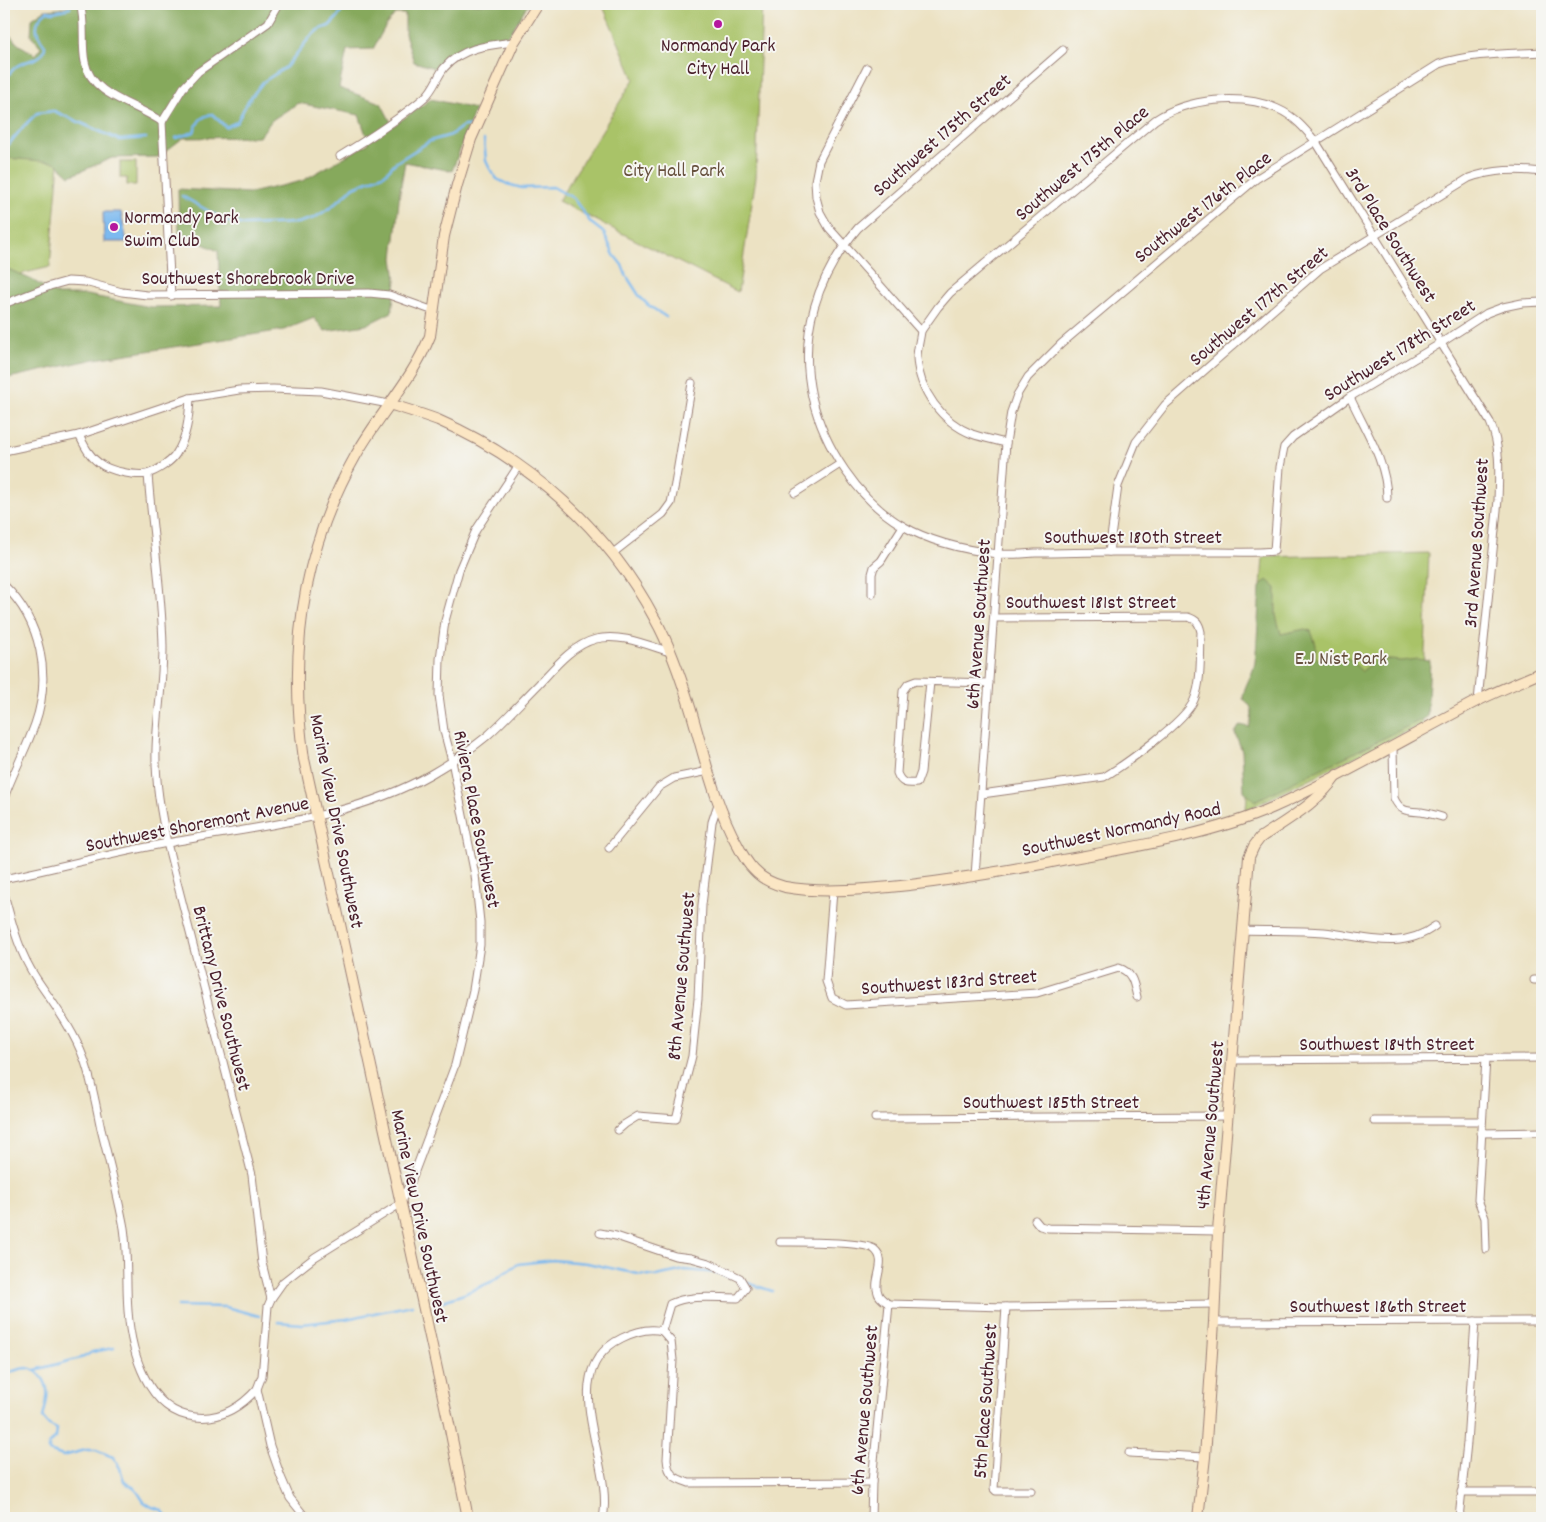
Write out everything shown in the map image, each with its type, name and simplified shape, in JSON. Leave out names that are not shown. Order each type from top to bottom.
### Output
[{"type":"street","points":[[80,4],[83,13],[85,62],[88,75],[103,91],[150,114],[162,122]]},
{"type":"street","points":[[171,296],[162,122],[183,88],[198,72],[268,22],[279,4]]},
{"type":"street","name":"Marine View Drive Southwest","points":[[468,1518],[316,816],[299,722],[297,688],[298,644],[310,567],[321,532],[339,489],[357,454],[425,350],[430,336],[444,236],[471,139],[514,42],[538,4]]},
{"type":"street","points":[[340,156],[369,138],[429,93],[444,68],[456,57],[484,46],[514,42]]},
{"type":"street","name":"Southwest 175th Street","points":[[840,464],[825,437],[815,410],[809,383],[808,358],[814,306],[824,279],[843,246],[858,228],[1063,50]]},
{"type":"street","name":"Southwest 176th Place","points":[[1028,377],[1061,344],[1256,179],[1439,64],[1458,58],[1479,55],[1542,52]]},
{"type":"street","points":[[867,68],[819,161],[815,181],[816,197],[820,212],[828,228],[843,246],[921,331],[917,358],[920,376],[927,394],[936,407],[954,424],[972,434],[1006,442]]},
{"type":"street","name":"Southwest 175th Place","points":[[921,331],[950,292],[1166,112],[1202,102],[1224,100],[1252,102],[1279,109],[1300,123],[1316,142]]},
{"type":"street","name":"3rd Place Southwest","points":[[1316,142],[1441,343]]},
{"type":"street","name":"Southwest 177th Street","points":[[1109,552],[1118,486],[1136,442],[1166,405],[1320,269],[1469,178],[1483,173],[1514,169],[1542,172]]},
{"type":"street","name":"Southwest Shorebrook Drive","points":[[4,304],[68,281],[85,282],[122,292],[171,296],[370,293],[389,295],[434,311]]},
{"type":"street","name":"Southwest 178th Street","points":[[1268,552],[1274,551],[1280,466],[1284,447],[1300,430],[1487,313],[1513,305],[1542,302]]},
{"type":"street","name":"3rd Avenue Southwest","points":[[1441,343],[1490,422],[1498,451],[1498,500],[1478,701]]},
{"type":"street","name":"6th Avenue Southwest","points":[[976,876],[1006,442],[1017,395],[1028,377]]},
{"type":"street","points":[[613,553],[663,514],[671,503],[692,383]]},
{"type":"street","points":[[4,451],[79,435],[190,398],[240,390],[321,391],[389,404]]},
{"type":"street","points":[[1350,397],[1383,465],[1387,482],[1387,498]]},
{"type":"street","points":[[79,435],[90,455],[99,464],[112,470],[148,474],[164,465],[174,456],[183,441],[188,420],[190,398]]},
{"type":"street","name":"Southwest Normandy Road","points":[[389,404],[435,419],[475,438],[519,465],[562,500],[593,530],[613,553],[656,620],[670,652],[689,704],[718,804],[728,828],[752,868],[766,880],[783,886],[833,891],[901,887],[976,876],[1131,847],[1208,830],[1272,808],[1393,747],[1478,701],[1542,672]]},
{"type":"street","points":[[795,493],[840,464]]},
{"type":"street","name":"Southwest 180th Street","points":[[840,464],[862,492],[876,506],[903,526],[932,538],[999,554],[1268,552]]},
{"type":"street","name":"Riviera Place Southwest","points":[[400,1204],[412,1179],[455,1065],[473,990],[480,945],[480,922],[475,875],[452,761],[444,731],[439,695],[440,659],[445,621],[459,570],[476,530],[519,465]]},
{"type":"street","name":"Brittany Drive Southwest","points":[[148,474],[162,615],[163,648],[156,750],[156,785],[167,843],[252,1175],[262,1263],[271,1299],[268,1306],[262,1376],[257,1389],[270,1446],[281,1477],[290,1498],[306,1518]]},
{"type":"street","points":[[872,594],[874,567],[881,561],[903,526]]},
{"type":"street","points":[[4,585],[22,605],[32,622],[43,663],[43,687],[35,723],[4,798]]},
{"type":"street","name":"Southwest 181st Street","points":[[982,794],[1104,776],[1117,769],[1156,740],[1194,702],[1198,689],[1201,632],[1199,624],[1195,619],[1188,617],[994,618]]},
{"type":"street","name":"Southwest Shoremont Avenue","points":[[4,879],[167,843],[316,816],[366,802],[404,789],[452,761],[487,736],[560,663],[582,644],[611,637],[624,638],[670,652]]},
{"type":"street","points":[[930,682],[921,772],[917,783],[906,784],[899,779],[897,773],[903,691],[908,684],[916,681],[989,683]]},
{"type":"street","points":[[1393,747],[1394,798],[1396,804],[1402,810],[1423,812],[1442,817]]},
{"type":"street","points":[[609,848],[659,787],[674,778],[709,771]]},
{"type":"street","name":"4th Avenue Southwest","points":[[1198,1518],[1214,1322],[1218,1231],[1249,856],[1260,838],[1314,801],[1328,788],[1337,775]]},
{"type":"street","name":"8th Avenue Southwest","points":[[618,1130],[638,1116],[676,1119],[692,1056],[698,999],[702,905],[712,822],[718,804]]},
{"type":"street","name":"Southwest 183rd Street","points":[[833,891],[826,981],[832,998],[846,1005],[1037,993],[1119,968],[1125,970],[1131,976],[1137,997]]},
{"type":"street","points":[[4,894],[16,938],[26,960],[36,978],[68,1024],[84,1060],[124,1229],[128,1313],[132,1338],[137,1359],[149,1384],[163,1404],[170,1410],[184,1416],[202,1418],[233,1410],[246,1402],[257,1389]]},
{"type":"street","points":[[1242,930],[1324,932],[1376,941],[1410,939],[1424,934],[1435,926]]},
{"type":"street","points":[[1534,980],[1542,980]]},
{"type":"street","points":[[1486,1058],[1478,1200],[1485,1218],[1486,1249]]},
{"type":"street","name":"Southwest 184th Street","points":[[1233,1060],[1542,1058]]},
{"type":"street","name":"Southwest 185th Street","points":[[875,1118],[1228,1116]]},
{"type":"street","points":[[1374,1121],[1482,1121]]},
{"type":"street","points":[[1482,1133],[1542,1132]]},
{"type":"street","points":[[271,1299],[283,1282],[315,1257],[400,1204]]},
{"type":"street","points":[[1035,1220],[1040,1226],[1048,1228],[1218,1231]]},
{"type":"street","points":[[600,1233],[616,1236],[675,1256],[709,1263],[740,1278],[746,1288],[738,1298],[680,1299],[670,1304],[662,1331]]},
{"type":"street","points":[[780,1242],[860,1245],[874,1248],[879,1256],[881,1266],[877,1286],[878,1293],[889,1304],[1006,1307],[1214,1304]]},
{"type":"street","name":"6th Avenue Southwest","points":[[871,1518],[872,1482],[889,1304]]},
{"type":"street","name":"5th Place Southwest","points":[[1006,1307],[994,1488],[996,1491],[1031,1491]]},
{"type":"street","points":[[1459,1518],[1467,1443],[1475,1321]]},
{"type":"street","name":"Southwest 186th Street","points":[[1214,1322],[1542,1321]]},
{"type":"street","points":[[603,1518],[604,1485],[588,1404],[588,1389],[591,1375],[602,1352],[618,1340],[632,1333],[650,1329],[662,1331],[667,1335],[673,1349],[667,1459],[671,1474],[679,1480],[689,1483],[872,1482]]},
{"type":"street","points":[[1129,1453],[1204,1457]]},
{"type":"street","points":[[1461,1492],[1542,1492]]},
{"type":"green space","points":[[74,4],[530,4],[509,35],[473,42],[452,53],[434,68],[414,62],[405,34],[405,14],[395,14],[386,25],[373,49],[347,50],[339,88],[381,103],[393,126],[431,99],[475,109],[452,171],[405,162],[393,258],[396,280],[392,312],[366,325],[325,331],[314,318],[284,330],[95,359],[4,379],[4,267],[58,295],[87,295],[151,307],[221,306],[218,251],[179,233],[178,189],[250,193],[302,181],[369,143],[359,115],[298,103],[272,120],[259,137],[183,138],[158,157],[112,158],[70,176],[55,162],[6,158],[4,173],[4,29],[18,44],[36,55],[41,47],[31,35],[32,19],[45,10],[58,9]]},
{"type":"green space","name":"City Hall Park","points":[[602,4],[762,4],[756,177],[738,292],[558,201],[634,79]]},
{"type":"green space","points":[[64,104],[50,267],[4,278],[4,105]]},
{"type":"green space","points":[[120,162],[136,162],[136,185],[127,185],[127,178],[120,178]]},
{"type":"green space","name":"E.J Nist Park","points":[[1429,553],[1422,724],[1246,810],[1263,557]]},
{"type":"green space","points":[[1267,580],[1276,588],[1276,615],[1281,634],[1305,629],[1311,631],[1316,645],[1315,656],[1319,660],[1325,661],[1331,654],[1343,656],[1349,658],[1362,671],[1377,659],[1402,661],[1418,659],[1430,661],[1427,717],[1255,801],[1244,791],[1242,751],[1235,733],[1240,725],[1249,727],[1251,719],[1252,711],[1243,699],[1243,694],[1255,662],[1260,587]]},
{"type":"water","name":"Normandy Park Swim Club","points":[[103,212],[121,212],[127,242],[104,242]]},
{"type":"waterway","points":[[176,138],[194,132],[200,120],[212,114],[226,127],[237,122],[248,101],[263,82],[286,67],[310,37],[318,30],[329,26],[346,4]]},
{"type":"waterway","points":[[4,81],[17,66],[38,57],[44,51],[45,46],[37,32],[37,24],[42,15],[47,11],[53,12],[70,8]]},
{"type":"waterway","points":[[4,147],[37,113],[54,111],[119,140],[146,138]]},
{"type":"waterway","points":[[182,196],[226,221],[244,225],[297,223],[314,218],[330,208],[354,187],[385,174],[395,163],[430,141],[451,135],[463,126],[470,126]]},
{"type":"waterway","points":[[484,140],[486,161],[497,179],[522,188],[553,187],[573,198],[591,223],[604,233],[614,255],[622,265],[640,297],[666,317]]},
{"type":"waterway","points":[[440,1302],[491,1282],[518,1264],[553,1260],[587,1263],[656,1276],[685,1270],[718,1273],[730,1277]]},
{"type":"waterway","points":[[745,1282],[772,1291]]},
{"type":"waterway","points":[[278,1322],[302,1324],[346,1319],[412,1305]]},
{"type":"waterway","points":[[178,1306],[226,1307],[259,1316]]},
{"type":"waterway","points":[[35,1370],[84,1357],[92,1352],[114,1348]]},
{"type":"waterway","points":[[4,1374],[27,1368],[36,1372],[44,1381],[47,1396],[43,1418],[49,1425],[57,1429],[56,1438],[49,1444],[49,1451],[63,1456],[86,1450],[96,1450],[113,1457],[120,1468],[124,1481],[135,1488],[144,1502],[162,1510],[168,1518]]},
{"type":"place","name":"Normandy Park City Hall","points":[[718,24]]},
{"type":"place","name":"Normandy Park Swim Club","points":[[114,227]]}]
